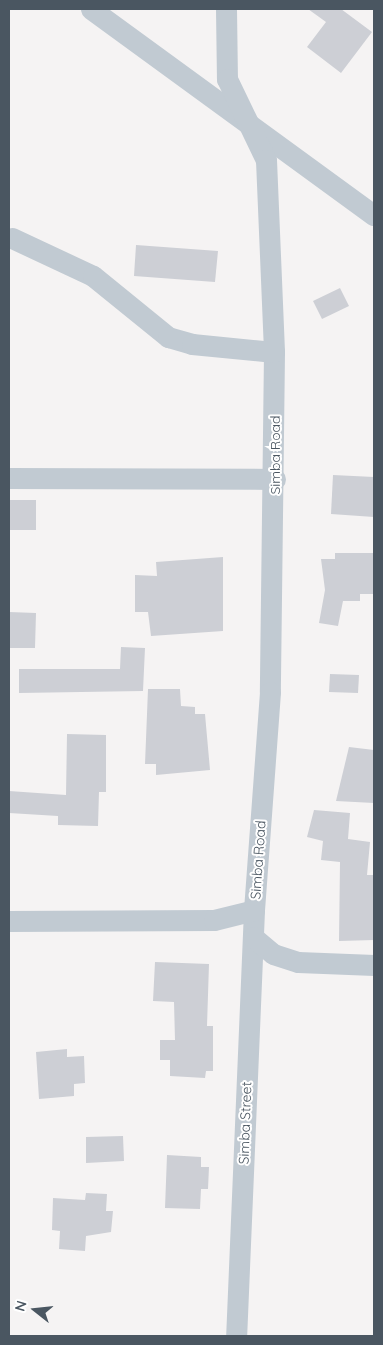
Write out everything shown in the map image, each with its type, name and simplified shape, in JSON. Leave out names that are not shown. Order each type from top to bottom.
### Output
[{"type":"street","points":[[91,9],[247,120],[374,215]]},
{"type":"street","name":"Simba Road","points":[[226,9],[228,79],[266,160],[274,352],[275,479],[270,692],[254,910]]},
{"type":"street","points":[[12,238],[93,276],[168,337],[192,344],[274,352]]},
{"type":"street","points":[[9,478],[275,479]]},
{"type":"street","points":[[9,921],[214,920],[254,910]]},
{"type":"street","name":"Simba Street","points":[[236,1336],[254,910]]},
{"type":"street","points":[[253,937],[273,954],[298,962],[374,965]]},
{"type":"building","points":[[308,9],[341,9],[372,32],[341,73],[307,47],[326,22]]},
{"type":"building","points":[[136,245],[218,251],[215,282],[134,276]]},
{"type":"building","points":[[340,288],[349,306],[322,319],[313,301]]},
{"type":"building","points":[[333,475],[374,477],[374,517],[331,514]]},
{"type":"building","points":[[9,500],[36,500],[36,530],[9,530]]},
{"type":"building","points":[[335,553],[373,553],[374,561],[374,594],[360,594],[360,601],[343,601],[338,626],[319,623],[325,590],[321,559],[335,559]]},
{"type":"building","points":[[223,557],[223,631],[151,636],[148,612],[135,612],[135,575],[157,576],[156,562]]},
{"type":"building","points":[[9,612],[36,613],[35,648],[9,648]]},
{"type":"building","points":[[121,647],[145,648],[143,691],[19,693],[19,669],[120,669]]},
{"type":"building","points":[[330,674],[359,675],[358,693],[329,692]]},
{"type":"building","points":[[148,689],[180,689],[181,706],[195,707],[195,714],[205,714],[210,770],[156,775],[156,764],[145,764]]},
{"type":"building","points":[[67,734],[106,735],[106,792],[99,792],[98,826],[58,825],[58,816],[9,813],[9,791],[66,795]]},
{"type":"building","points":[[349,747],[374,750],[374,803],[336,801]]},
{"type":"building","points":[[314,810],[350,813],[348,839],[370,842],[367,875],[374,875],[374,940],[339,941],[340,862],[321,860],[323,841],[307,837]]},
{"type":"building","points":[[155,962],[209,964],[207,1026],[213,1026],[213,1071],[206,1071],[205,1078],[170,1076],[170,1060],[160,1060],[160,1040],[175,1040],[174,1002],[153,1001]]},
{"type":"building","points":[[67,1049],[67,1057],[84,1056],[85,1083],[74,1084],[74,1096],[39,1099],[36,1052]]},
{"type":"building","points":[[123,1136],[124,1161],[86,1163],[86,1137]]},
{"type":"building","points":[[167,1155],[201,1157],[201,1167],[209,1167],[208,1189],[201,1189],[200,1209],[165,1208]]},
{"type":"building","points":[[86,1193],[107,1194],[106,1211],[113,1211],[111,1232],[86,1236],[85,1251],[59,1249],[60,1231],[52,1230],[53,1198],[85,1200]]}]
